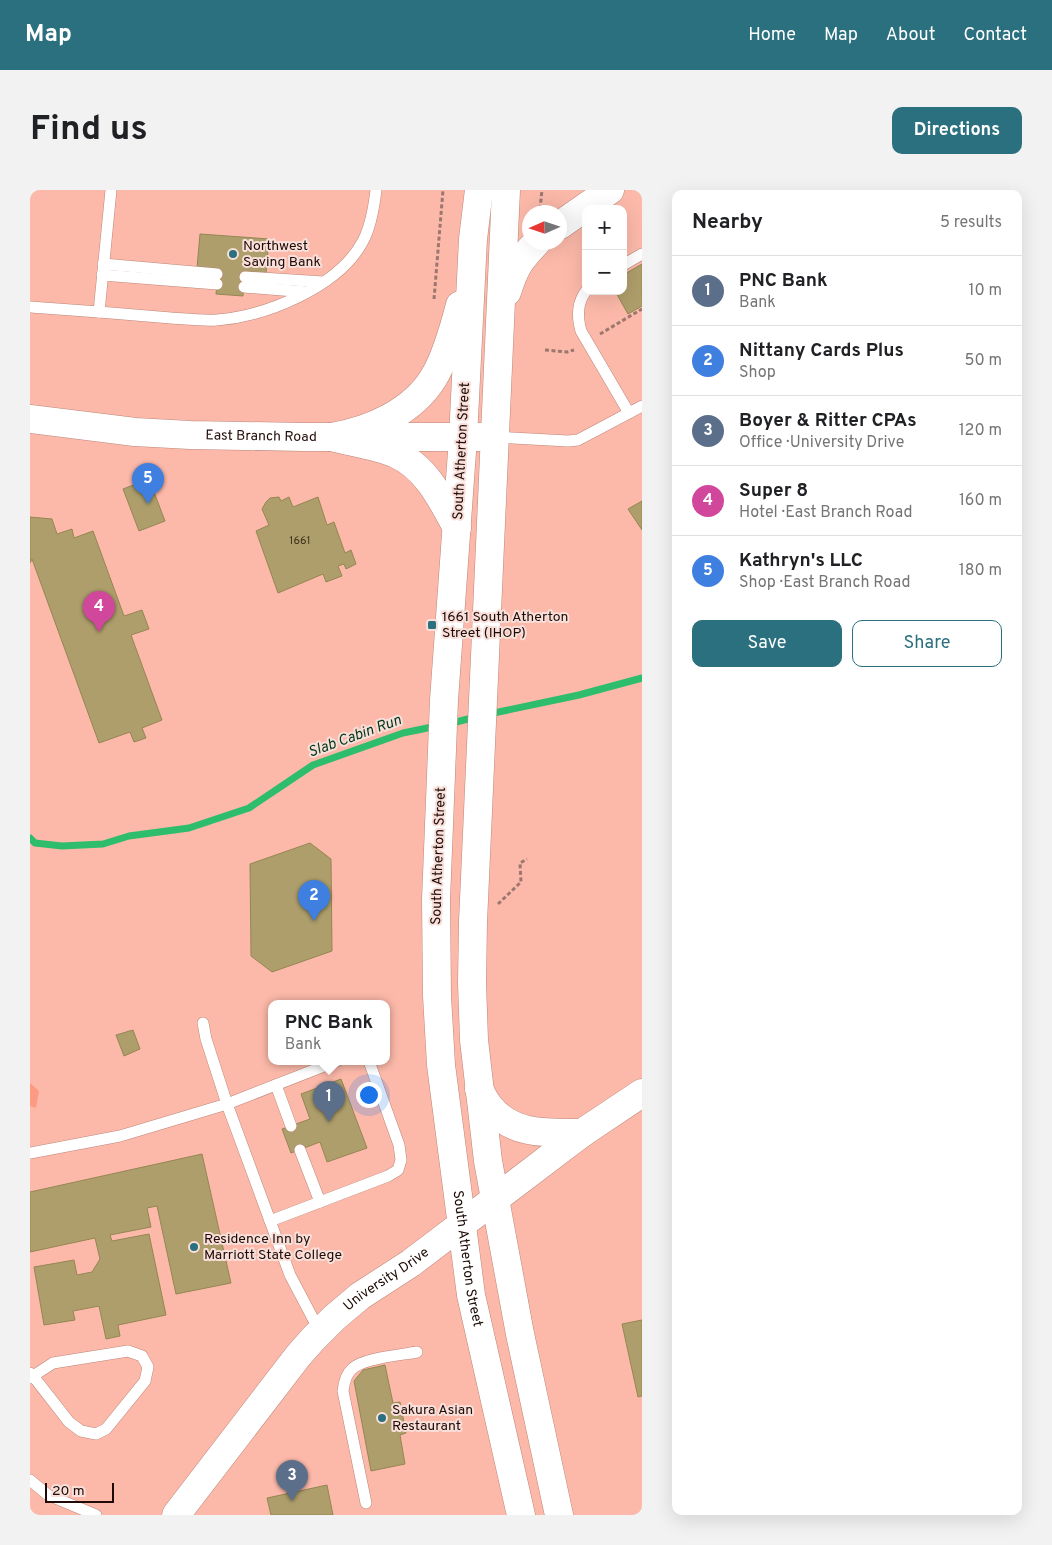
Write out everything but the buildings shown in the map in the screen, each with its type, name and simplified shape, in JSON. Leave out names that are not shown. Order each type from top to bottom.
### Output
[{"type":"main road","name":"South Atherton Street","points":[[479,190],[473,255],[463,438],[444,700],[436,900],[437,996],[441,1065],[471,1295],[521,1515]]},
{"type":"main road","points":[[506,190],[472,922],[474,1040],[478,1088],[488,1161],[522,1344],[560,1515]]},
{"type":"main road","points":[[567,220],[610,190]]},
{"type":"main road","points":[[500,340],[506,294],[514,269],[530,250]]},
{"type":"main road","points":[[331,437],[350,434],[389,418],[424,392],[442,362],[457,317],[473,255]]},
{"type":"main road","name":"East Branch Road","points":[[30,419],[135,432],[331,437],[495,437]]},
{"type":"main road","points":[[331,437],[395,454],[409,461],[432,484],[457,528]]},
{"type":"main road","points":[[478,1088],[489,1106],[499,1117],[516,1127],[534,1132],[582,1133]]},
{"type":"main road","name":"University Drive","points":[[176,1515],[292,1364],[334,1318],[360,1296],[411,1263],[582,1133],[642,1093]]},
{"type":"lane","points":[[99,312],[111,190]]},
{"type":"lane","points":[[30,307],[199,320],[236,317],[272,308],[307,292],[323,282],[344,264],[363,242],[376,190]]},
{"type":"lane","points":[[627,263],[642,254]]},
{"type":"lane","points":[[102,270],[217,279]]},
{"type":"lane","points":[[307,292],[245,282],[323,282]]},
{"type":"lane","points":[[583,295],[578,309],[581,331],[629,413]]},
{"type":"lane","points":[[495,437],[578,440],[642,406]]},
{"type":"lane","points":[[203,1023],[206,1039],[227,1104],[290,1275],[320,1332]]},
{"type":"lane","points":[[30,1154],[120,1136],[227,1104],[327,1065]]},
{"type":"lane","points":[[270,1221],[388,1176],[398,1170],[401,1160],[399,1145],[370,1065]]},
{"type":"lane","points":[[276,1085],[291,1126]]},
{"type":"lane","points":[[300,1150],[320,1202]]},
{"type":"lane","points":[[128,1351],[142,1356],[148,1367],[144,1381],[106,1429],[96,1434],[82,1431],[69,1422],[31,1376],[53,1363],[128,1351]]},
{"type":"lane","points":[[366,1503],[343,1391],[345,1381],[352,1369],[363,1362],[417,1352]]},
{"type":"lane","points":[[30,1480],[48,1495],[96,1515]]},
{"type":"path","points":[[434,306],[443,190]]},
{"type":"path","points":[[541,205],[542,190]]},
{"type":"path","points":[[594,338],[642,309]]},
{"type":"path","points":[[545,350],[567,352],[580,346]]},
{"type":"path","points":[[496,906],[521,882],[520,863],[527,860]]},
{"type":"shaded area","points":[[30,190],[642,190],[642,1515],[30,1515]]},
{"type":"shaded area","points":[[30,1083],[39,1091],[36,1108],[30,1106]]},
{"type":"waterway","name":"Slab Cabin Run","points":[[489,714],[579,695],[642,678]]},
{"type":"waterway","name":"Slab Cabin Run","points":[[448,724],[476,717]]},
{"type":"waterway","name":"Slab Cabin Run","points":[[30,838],[35,843],[62,846],[103,844],[129,836],[189,828],[249,808],[313,765],[403,733],[437,726]]},
{"type":"place","name":"Northwest Saving Bank","points":[[233,254]]},
{"type":"place","name":"Kathryn's LLC","points":[[148,504]]},
{"type":"place","name":"1661 South Atherton Street (IHOP)","points":[[432,625]]},
{"type":"place","name":"Super 8","points":[[99,632]]},
{"type":"place","name":"Nittany Cards Plus","points":[[314,921]]},
{"type":"place","name":"PNC Bank","points":[[329,1122]]},
{"type":"place","name":"Residence Inn by Marriott State College","points":[[194,1247]]},
{"type":"place","name":"Sakura Asian Restaurant","points":[[382,1418]]},
{"type":"place","name":"Boyer & Ritter CPAs","points":[[292,1501]]}]
